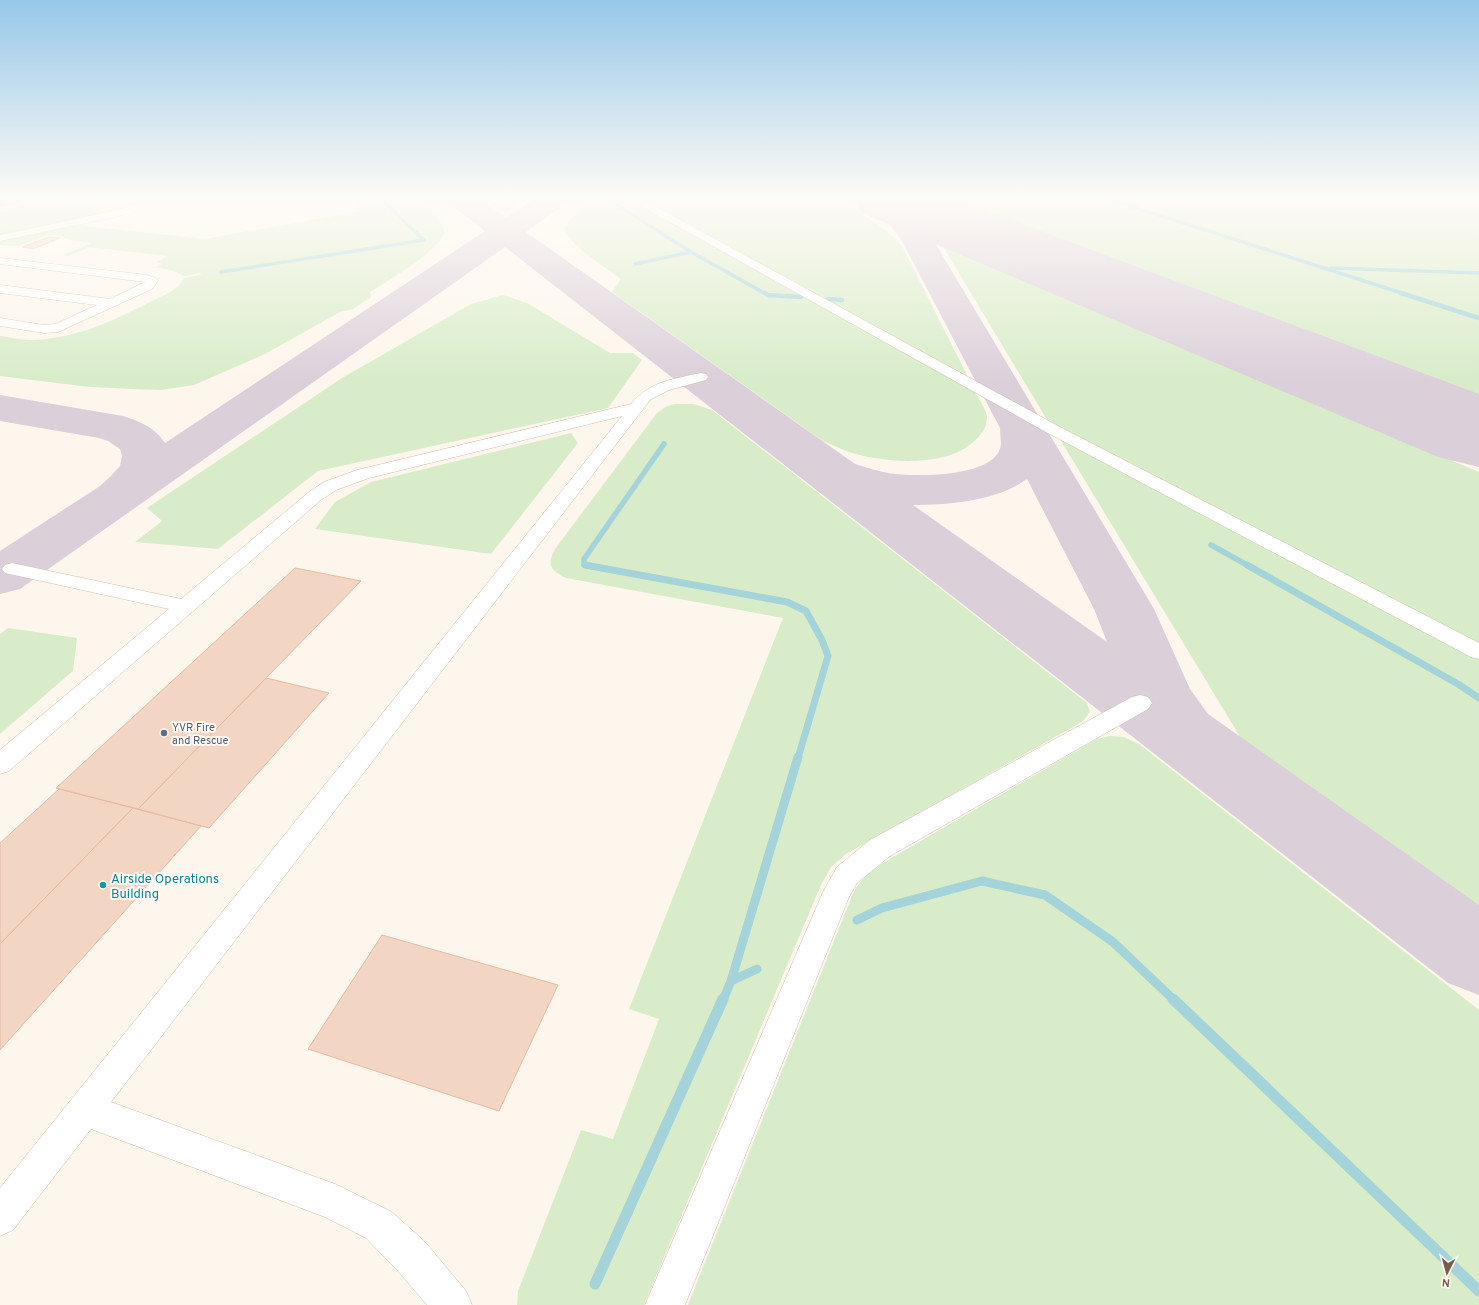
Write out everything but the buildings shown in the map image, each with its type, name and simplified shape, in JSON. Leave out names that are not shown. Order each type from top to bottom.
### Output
[{"type":"lane","points":[[743,259],[1052,429],[1479,652]]},
{"type":"lane","points":[[0,261],[147,279],[152,281],[148,286],[58,328],[44,329],[0,322]]},
{"type":"lane","points":[[0,289],[112,303]]},
{"type":"lane","points":[[0,1217],[638,406],[650,392],[700,377]]},
{"type":"lane","points":[[0,764],[315,496],[330,486],[363,474],[638,406]]},
{"type":"lane","points":[[12,569],[185,606]]},
{"type":"lane","points":[[665,1305],[837,892],[847,875],[880,848],[1140,703]]},
{"type":"lane","points":[[85,1110],[335,1202],[379,1225],[412,1257],[452,1305]]},
{"type":"green space","points":[[162,259],[421,259],[370,292],[371,297],[353,309],[340,312],[265,354],[194,385],[161,390],[131,389],[90,387],[0,376],[0,336],[30,340],[46,339],[77,333],[107,323],[174,290],[184,278],[201,275],[200,273],[183,276],[174,271],[155,267],[163,264],[156,262]]},
{"type":"green space","points":[[593,259],[736,259],[974,391],[986,412],[986,425],[975,441],[960,451],[929,460],[893,460],[860,455],[846,451],[823,441],[612,292],[621,279]]},
{"type":"green space","points":[[749,259],[908,259],[969,379]]},
{"type":"green space","points":[[950,259],[975,259],[1479,472],[1479,646],[1049,423]]},
{"type":"green space","points":[[1106,259],[1479,259],[1479,397]]},
{"type":"green space","points":[[503,295],[527,303],[610,353],[633,353],[642,360],[608,408],[318,471],[218,549],[135,542],[162,521],[147,508],[342,378],[471,304]]},
{"type":"green space","points":[[674,404],[694,404],[712,410],[1087,703],[1090,712],[1082,722],[846,854],[831,867],[821,885],[644,1305],[517,1305],[518,1291],[581,1130],[613,1139],[659,1019],[629,1009],[783,618],[566,578],[552,567],[551,560],[555,549],[657,413],[665,407]]},
{"type":"green space","points":[[571,433],[578,443],[491,554],[315,529],[335,502],[371,482]]},
{"type":"green space","points":[[1058,436],[1479,658],[1479,906],[1242,740]]},
{"type":"green space","points":[[8,628],[77,638],[73,671],[0,734],[0,634]]},
{"type":"green space","points":[[1110,736],[1124,737],[1139,744],[1479,1010],[1479,1305],[688,1305],[852,896],[860,883],[874,869],[893,857],[1097,739]]},
{"type":"waterway","points":[[221,272],[304,259]]},
{"type":"waterway","points":[[635,264],[659,259]]},
{"type":"waterway","points":[[703,259],[766,294]]},
{"type":"waterway","points":[[1295,259],[1405,294]]},
{"type":"waterway","points":[[1331,268],[1479,273]]},
{"type":"waterway","points":[[765,293],[768,295],[801,297]]},
{"type":"waterway","points":[[1401,293],[1479,318]]},
{"type":"waterway","points":[[828,299],[842,300]]},
{"type":"waterway","points":[[589,566],[584,565],[584,559],[664,444]]},
{"type":"waterway","points":[[1211,545],[1249,566]]},
{"type":"waterway","points":[[1247,565],[1458,684],[1479,698]]},
{"type":"waterway","points":[[589,566],[787,602],[806,611],[822,640],[828,656],[798,758]]},
{"type":"waterway","points":[[731,981],[798,757]]},
{"type":"waterway","points":[[857,920],[882,908],[982,881],[1045,895],[1113,942],[1174,1000]]},
{"type":"waterway","points":[[731,981],[757,969]]},
{"type":"waterway","points":[[723,1000],[731,981]]},
{"type":"waterway","points":[[595,1284],[723,999]]},
{"type":"waterway","points":[[1173,999],[1479,1291]]},
{"type":"taxiway","points":[[117,497],[466,259]]},
{"type":"taxiway","points":[[542,259],[1479,955]]},
{"type":"taxiway","points":[[928,259],[1023,428]]},
{"type":"taxiway","points":[[0,408],[107,426],[125,432],[137,439],[144,447],[146,456],[144,466],[138,476],[117,497]]},
{"type":"taxiway","points":[[842,476],[882,487],[912,490],[957,488],[980,483],[1001,475],[1016,464],[1024,448],[1023,428]]},
{"type":"taxiway","points":[[1023,428],[1124,609],[1161,698],[1180,725]]},
{"type":"taxiway","points":[[0,577],[117,497]]},
{"type":"runway","points":[[1040,259],[1479,433]]},
{"type":"place","name":"YVR Fire and Rescue","points":[[164,733]]},
{"type":"place","name":"Airside Operations Building","points":[[103,885]]}]
